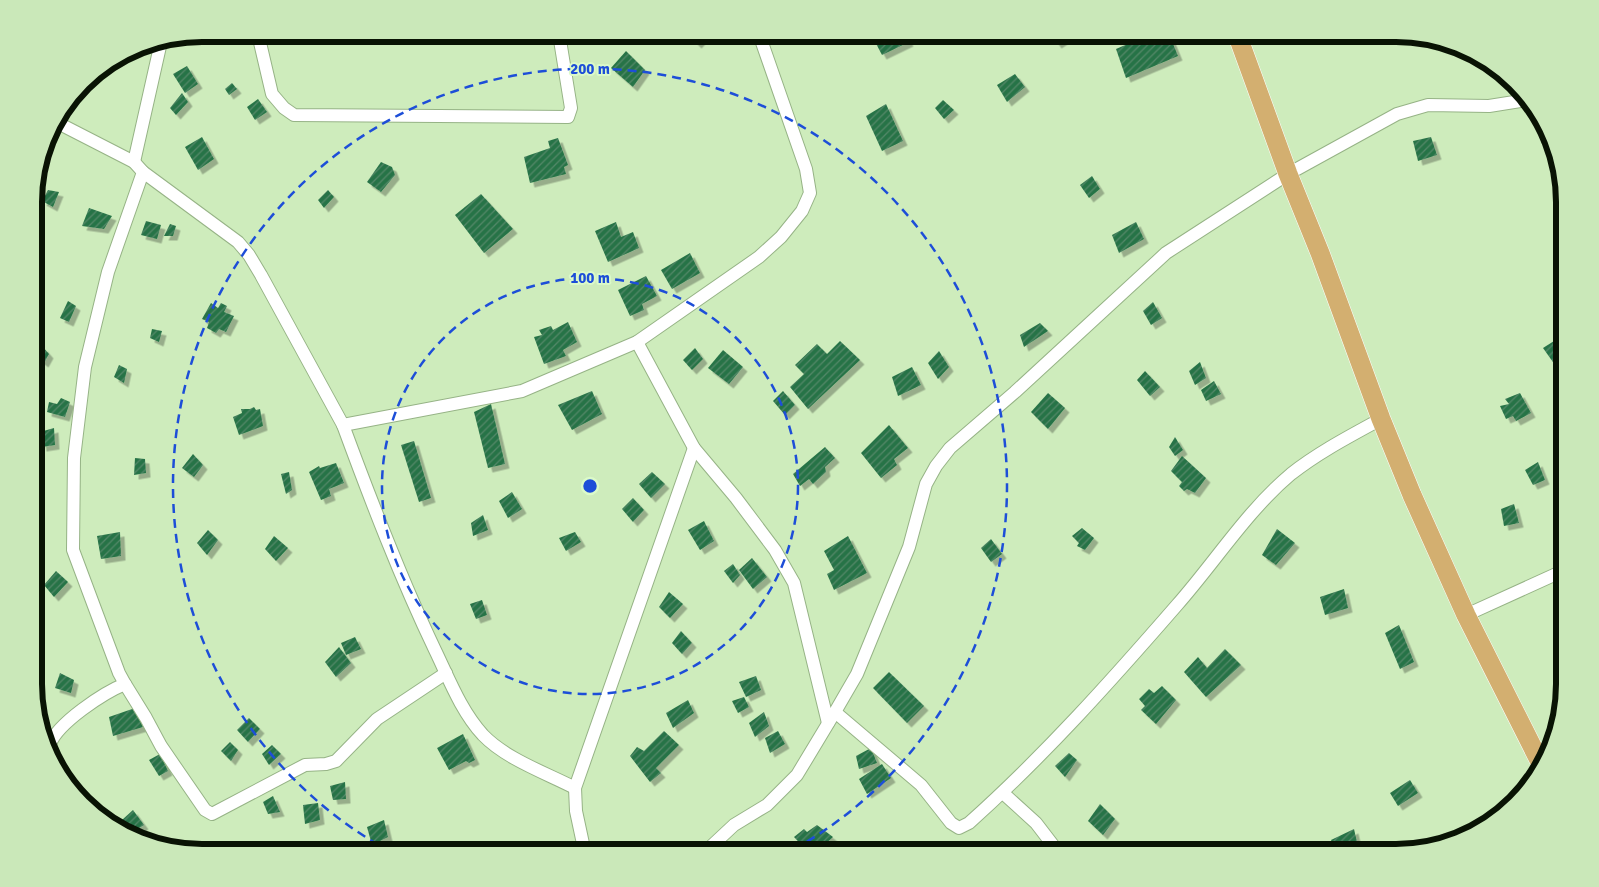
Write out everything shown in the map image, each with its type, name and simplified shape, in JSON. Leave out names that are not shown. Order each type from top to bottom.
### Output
[{"type":"main road","points":[[1239,42],[1381,419],[1412,495],[1466,615],[1538,758]]},
{"type":"street","points":[[260,42],[272,94],[284,108],[294,115],[568,117],[571,108],[560,42]]},
{"type":"street","points":[[343,425],[522,391],[637,342],[759,257],[781,237],[802,211],[810,193],[806,169],[762,42]]},
{"type":"street","points":[[134,162],[158,49]]},
{"type":"street","points":[[714,844],[734,825],[767,805],[796,775],[835,712],[857,674],[909,547],[926,484],[936,466],[950,448],[1015,392],[1166,253],[1288,174],[1397,114],[1428,105],[1489,106],[1520,101]]},
{"type":"street","points":[[63,125],[134,162],[142,172],[238,242],[249,255],[343,425],[375,513],[415,609],[466,713],[484,736],[505,753],[575,788]]},
{"type":"street","points":[[142,172],[108,272],[84,367],[74,458],[73,550],[118,673],[161,746],[205,810],[212,814],[305,765],[326,764],[336,761],[377,719],[446,673]]},
{"type":"street","points":[[637,342],[694,448],[736,498],[774,550],[794,583],[828,723]]},
{"type":"street","points":[[835,712],[921,785],[951,823],[959,828],[968,823],[1003,793],[1044,753],[1178,604],[1261,504],[1291,475],[1320,453],[1381,419]]},
{"type":"street","points":[[582,844],[576,811],[575,788],[694,448]]},
{"type":"street","points":[[1466,615],[1556,574]]},
{"type":"street","points":[[52,738],[76,714],[125,684]]},
{"type":"street","points":[[1003,793],[1036,823],[1052,844]]},
{"type":"building","points":[[875,42],[909,42],[882,55]]},
{"type":"building","points":[[1132,42],[1172,42],[1178,56],[1126,78],[1116,49]]},
{"type":"building","points":[[626,51],[645,70],[633,87],[611,68]]},
{"type":"building","points":[[187,66],[198,84],[185,93],[173,74]]},
{"type":"building","points":[[1015,74],[1025,87],[1007,102],[997,85]]},
{"type":"building","points":[[232,83],[237,89],[229,95],[225,89]]},
{"type":"building","points":[[182,93],[188,102],[176,115],[170,108]]},
{"type":"building","points":[[258,99],[267,112],[255,120],[247,107]]},
{"type":"building","points":[[943,100],[954,110],[944,119],[935,108]]},
{"type":"building","points":[[886,104],[903,141],[882,151],[866,116]]},
{"type":"building","points":[[1539,130],[1545,143],[1542,144]]},
{"type":"building","points":[[202,137],[214,159],[198,170],[185,147]]},
{"type":"building","points":[[1431,137],[1437,155],[1418,161],[1413,141]]},
{"type":"building","points":[[558,138],[568,165],[564,167],[566,174],[530,183],[524,157],[550,148],[548,141]]},
{"type":"building","points":[[381,162],[392,167],[395,175],[381,192],[367,182]]},
{"type":"building","points":[[1092,176],[1100,189],[1089,198],[1080,185]]},
{"type":"building","points":[[48,190],[59,192],[53,207],[42,201]]},
{"type":"building","points":[[328,190],[334,197],[324,208],[318,200]]},
{"type":"building","points":[[481,194],[513,229],[484,253],[455,215]]},
{"type":"building","points":[[89,208],[112,216],[104,229],[82,226]]},
{"type":"building","points":[[146,221],[161,225],[157,239],[141,235]]},
{"type":"building","points":[[616,222],[621,237],[633,232],[639,248],[608,262],[595,231]]},
{"type":"building","points":[[1136,222],[1144,239],[1119,253],[1112,235]]},
{"type":"building","points":[[170,224],[176,226],[173,236],[164,236]]},
{"type":"building","points":[[690,253],[700,273],[672,289],[661,270]]},
{"type":"building","points":[[646,276],[657,296],[642,304],[644,310],[630,316],[618,290]]},
{"type":"building","points":[[68,301],[76,306],[69,322],[60,318]]},
{"type":"building","points":[[1153,302],[1162,318],[1151,325],[1143,311]]},
{"type":"building","points":[[211,303],[218,308],[221,303],[227,306],[224,312],[234,316],[226,332],[219,329],[216,333],[207,328],[209,322],[202,319]]},
{"type":"building","points":[[568,322],[577,342],[563,350],[566,356],[544,364],[534,337],[542,335],[539,330],[551,326],[553,330]]},
{"type":"building","points":[[1040,323],[1048,331],[1024,347],[1020,335]]},
{"type":"building","points":[[152,329],[162,331],[159,342],[150,338]]},
{"type":"building","points":[[1556,340],[1556,364],[1555,365],[1543,348]]},
{"type":"building","points":[[840,341],[860,360],[808,409],[790,387],[804,374],[795,365],[817,344],[827,354]]},
{"type":"building","points":[[43,347],[49,354],[44,363],[42,362]]},
{"type":"building","points":[[695,348],[703,359],[692,370],[683,360]]},
{"type":"building","points":[[723,350],[743,367],[729,384],[708,368]]},
{"type":"building","points":[[939,351],[949,367],[938,379],[928,363]]},
{"type":"building","points":[[1200,362],[1206,378],[1195,385],[1189,371]]},
{"type":"building","points":[[119,365],[127,369],[124,383],[114,377]]},
{"type":"building","points":[[912,367],[921,385],[898,396],[892,377]]},
{"type":"building","points":[[1145,371],[1160,387],[1150,396],[1137,380]]},
{"type":"building","points":[[1214,381],[1221,394],[1206,401],[1201,390]]},
{"type":"building","points":[[592,391],[602,414],[572,430],[558,405]]},
{"type":"building","points":[[783,391],[795,405],[785,415],[773,401]]},
{"type":"building","points":[[1048,393],[1065,408],[1048,429],[1031,412]]},
{"type":"building","points":[[1520,393],[1531,413],[1516,421],[1513,416],[1506,419],[1500,406],[1509,404],[1505,399]]},
{"type":"building","points":[[61,398],[70,402],[65,417],[47,412],[49,402],[57,404]]},
{"type":"building","points":[[491,404],[505,464],[488,468],[474,412]]},
{"type":"building","points":[[254,407],[256,410],[260,409],[263,426],[239,435],[233,417],[242,413],[241,409]]},
{"type":"building","points":[[889,425],[908,448],[894,459],[897,465],[881,478],[861,453]]},
{"type":"building","points":[[54,428],[55,445],[42,447],[42,431]]},
{"type":"building","points":[[1175,437],[1183,450],[1175,456],[1169,447]]},
{"type":"building","points":[[414,441],[431,498],[419,502],[401,445]]},
{"type":"building","points":[[825,447],[835,458],[825,467],[826,472],[813,484],[809,479],[800,486],[793,474]]},
{"type":"building","points":[[193,454],[203,465],[194,477],[182,468]]},
{"type":"building","points":[[1182,456],[1206,478],[1195,493],[1187,489],[1184,491],[1179,486],[1182,482],[1171,471]]},
{"type":"building","points":[[135,458],[145,459],[146,473],[134,475]]},
{"type":"building","points":[[1538,462],[1545,480],[1533,485],[1525,470]]},
{"type":"building","points":[[336,463],[344,483],[329,489],[331,496],[321,500],[309,472],[319,466],[320,468]]},
{"type":"building","points":[[289,472],[292,490],[286,494],[281,474]]},
{"type":"building","points":[[652,472],[665,484],[651,498],[639,484]]},
{"type":"building","points":[[512,492],[522,509],[508,518],[499,501]]},
{"type":"building","points":[[633,498],[644,510],[633,522],[622,509]]},
{"type":"building","points":[[1514,504],[1519,523],[1504,526],[1501,509]]},
{"type":"building","points":[[483,515],[488,530],[473,536],[471,523]]},
{"type":"building","points":[[704,521],[714,541],[700,550],[688,530]]},
{"type":"building","points":[[1082,528],[1094,538],[1085,550],[1077,546],[1079,543],[1072,536]]},
{"type":"building","points":[[1277,529],[1295,543],[1276,565],[1262,555]]},
{"type":"building","points":[[208,530],[218,540],[207,555],[197,543]]},
{"type":"building","points":[[120,532],[121,556],[101,559],[97,536]]},
{"type":"building","points":[[575,532],[581,542],[566,551],[559,538]]},
{"type":"building","points":[[274,536],[288,548],[276,561],[265,549]]},
{"type":"building","points":[[848,536],[867,573],[834,590],[827,574],[834,570],[824,551]]},
{"type":"building","points":[[991,539],[1002,554],[991,562],[981,548]]},
{"type":"building","points":[[752,558],[767,577],[753,589],[739,570]]},
{"type":"building","points":[[733,564],[740,575],[733,583],[724,571]]},
{"type":"building","points":[[56,571],[68,582],[54,597],[44,585]]},
{"type":"building","points":[[1344,589],[1348,608],[1325,615],[1320,597]]},
{"type":"building","points":[[669,592],[683,604],[670,618],[659,607]]},
{"type":"building","points":[[482,600],[487,615],[476,619],[470,604]]},
{"type":"building","points":[[1399,625],[1414,662],[1400,669],[1385,633]]},
{"type":"building","points":[[681,631],[692,643],[682,654],[672,643]]},
{"type":"building","points":[[355,637],[361,649],[346,655],[341,643]]},
{"type":"building","points":[[339,647],[351,663],[336,677],[325,662]]},
{"type":"building","points":[[1225,649],[1241,665],[1206,697],[1184,672],[1198,657],[1207,668]]},
{"type":"building","points":[[889,672],[924,706],[907,723],[873,688]]},
{"type":"building","points":[[60,673],[74,680],[71,693],[55,688]]},
{"type":"building","points":[[756,676],[761,690],[746,697],[739,682]]},
{"type":"building","points":[[1162,686],[1176,700],[1156,724],[1141,710],[1145,706],[1139,699],[1149,689],[1154,693]]},
{"type":"building","points":[[744,697],[749,707],[738,713],[732,701]]},
{"type":"building","points":[[688,700],[694,713],[673,728],[666,713]]},
{"type":"building","points":[[135,708],[143,727],[113,736],[109,717]]},
{"type":"building","points":[[764,712],[769,726],[755,737],[749,723]]},
{"type":"building","points":[[249,718],[260,729],[248,742],[237,730]]},
{"type":"building","points":[[664,731],[679,745],[656,768],[661,773],[650,782],[630,756],[637,747],[644,751]]},
{"type":"building","points":[[778,731],[785,744],[770,753],[765,738]]},
{"type":"building","points":[[463,734],[475,760],[469,763],[466,761],[449,770],[437,748]]},
{"type":"building","points":[[230,742],[238,750],[231,761],[221,751]]},
{"type":"building","points":[[272,745],[281,754],[269,765],[262,754]]},
{"type":"building","points":[[871,748],[877,763],[859,769],[856,756]]},
{"type":"building","points":[[1069,753],[1077,760],[1065,777],[1055,766]]},
{"type":"building","points":[[160,754],[168,771],[159,776],[149,760]]},
{"type":"building","points":[[882,764],[891,778],[867,794],[859,779]]},
{"type":"building","points":[[1410,780],[1418,793],[1398,806],[1390,793]]},
{"type":"building","points":[[345,782],[346,799],[333,800],[330,786]]},
{"type":"building","points":[[273,796],[280,812],[268,814],[263,802]]},
{"type":"building","points":[[318,803],[320,820],[305,824],[303,805]]},
{"type":"building","points":[[1100,804],[1115,819],[1103,835],[1088,821]]},
{"type":"building","points":[[133,810],[144,825],[137,829],[125,824],[122,820]]},
{"type":"building","points":[[384,820],[388,837],[372,844],[367,827]]},
{"type":"building","points":[[817,825],[833,837],[825,844],[801,844],[794,837],[804,829],[807,832]]},
{"type":"building","points":[[1354,829],[1357,842],[1354,844],[1333,844],[1331,840]]}]
